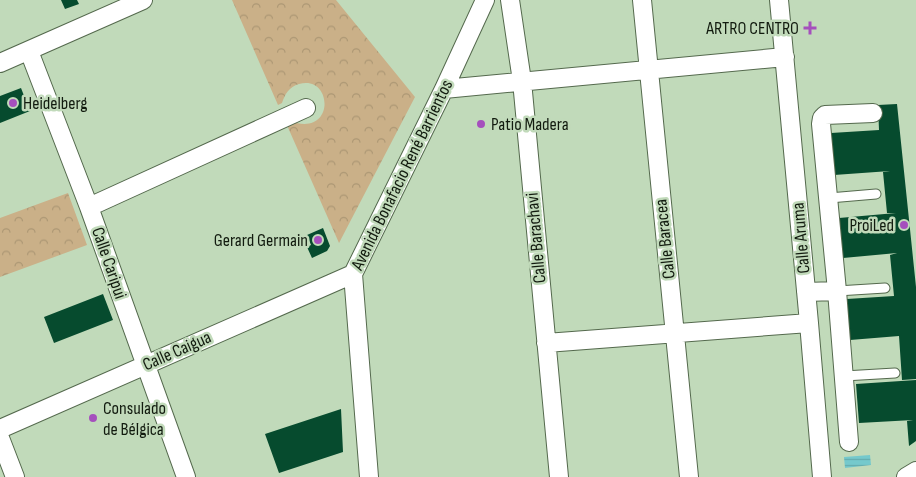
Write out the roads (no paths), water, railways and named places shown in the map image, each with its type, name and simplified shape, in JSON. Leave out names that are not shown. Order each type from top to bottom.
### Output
[{"type":"street","points":[[0,63],[143,0]]},
{"type":"street","name":"Avenida Bonafacio René Barrientos","points":[[369,477],[353,274],[444,89],[484,0]]},
{"type":"street","name":"Calle Barachavi","points":[[510,0],[522,81],[559,477]]},
{"type":"street","name":"Calle Baracea","points":[[642,0],[689,477]]},
{"type":"street","name":"Calle Aruma","points":[[779,0],[822,477]]},
{"type":"street","name":"Calle Caripui","points":[[29,51],[89,207],[186,477]]},
{"type":"street","points":[[444,89],[785,57]]},
{"type":"street","points":[[89,207],[306,108]]},
{"type":"street","points":[[849,442],[821,124],[822,118],[825,115],[873,113]]},
{"type":"street","name":"Calle Caigua","points":[[0,429],[353,274]]},
{"type":"street","points":[[806,292],[837,290]]},
{"type":"street","points":[[546,343],[809,323]]},
{"type":"street","points":[[0,438],[14,477]]},
{"type":"street","points":[[906,477],[916,471]]},
{"type":"lane","points":[[828,198],[876,194]]},
{"type":"lane","points":[[837,290],[885,288]]},
{"type":"lane","points":[[844,376],[895,373]]},
{"type":"water","points":[[870,455],[871,465],[845,468],[844,457]]},
{"type":"place","name":"ARTRO CENTRO","points":[[810,28]]},
{"type":"place","name":"Heidelberg","points":[[13,103]]},
{"type":"place","name":"Patio Madera","points":[[481,124]]},
{"type":"place","name":"ProiLed","points":[[904,225]]},
{"type":"place","name":"Gerard Germain","points":[[318,240]]},
{"type":"place","name":"Consulado de Bélgica","points":[[93,418]]}]
